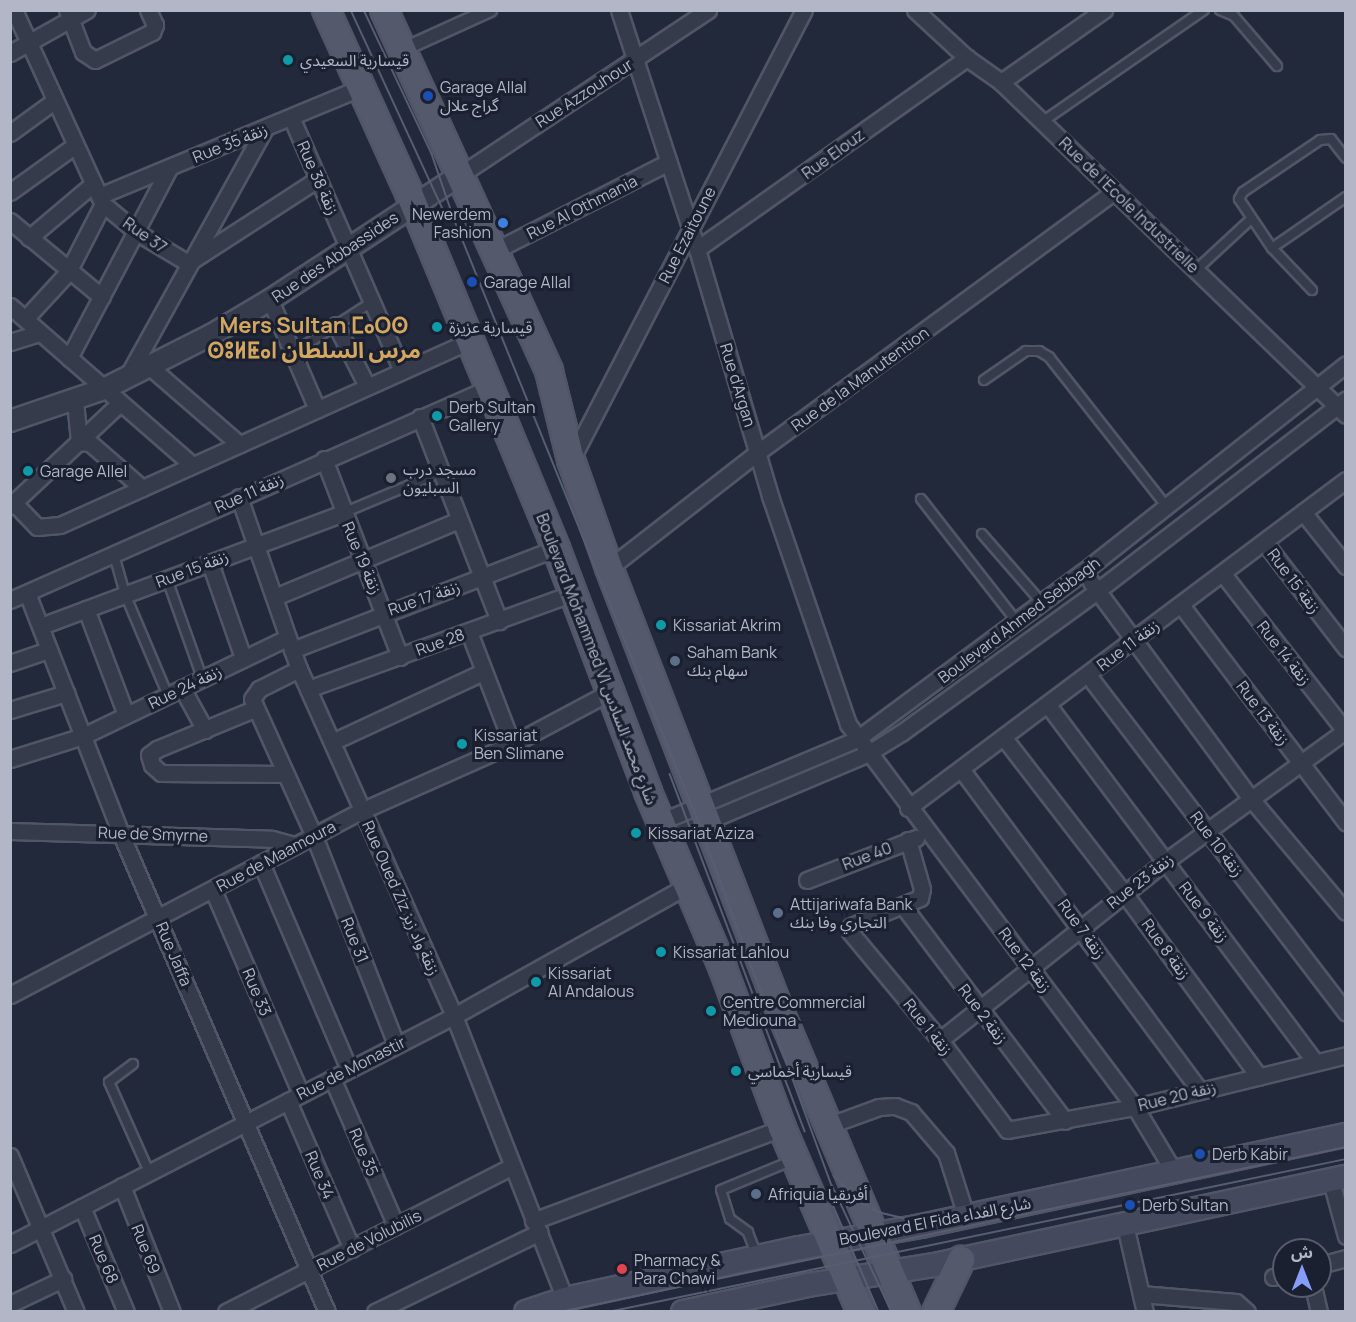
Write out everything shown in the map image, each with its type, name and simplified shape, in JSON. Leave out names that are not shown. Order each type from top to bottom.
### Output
[{"type":"main road","name":"Boulevard Mohammed VI شارع محمد السادس","points":[[326,10],[413,203],[468,342],[556,548],[571,594],[663,830],[723,969],[782,1128],[861,1311]]},
{"type":"main road","points":[[384,10],[549,371],[570,460],[609,568],[827,1126],[907,1311]]},
{"type":"main road","name":"Boulevard El Fida شارع الفداء","points":[[526,1311],[565,1299],[758,1257],[966,1216],[1346,1135]]},
{"type":"main road","points":[[683,1311],[846,1278],[961,1260],[1338,1179]]},
{"type":"main road","points":[[936,1311],[961,1260]]},
{"type":"street","points":[[14,10],[74,146],[99,195],[68,272],[25,319]]},
{"type":"street","points":[[10,53],[69,14],[87,10]]},
{"type":"street","points":[[69,14],[83,52],[91,59],[104,56],[152,32],[155,25],[147,10]]},
{"type":"street","points":[[402,50],[490,10]]},
{"type":"street","name":"Rue d'Argan","points":[[620,10],[691,228],[758,453],[842,709],[867,754]]},
{"type":"street","name":"Rue Azzouhour","points":[[460,175],[708,10]]},
{"type":"street","name":"Rue Ezaitoune","points":[[570,460],[804,10]]},
{"type":"street","name":"Rue de l'Ecole Industrielle","points":[[915,10],[967,58],[1001,82],[1113,192],[1343,407]]},
{"type":"street","points":[[1001,82],[1104,10]]},
{"type":"street","name":"Rue Elouz","points":[[697,249],[967,58]]},
{"type":"street","name":"Rue 35 زنقة","points":[[28,238],[99,195],[264,130],[360,88]]},
{"type":"street","points":[[10,133],[54,101]]},
{"type":"street","name":"Rue 38 زنقة","points":[[291,117],[402,371]]},
{"type":"street","points":[[126,379],[188,263],[264,130]]},
{"type":"street","points":[[10,192],[74,146]]},
{"type":"street","name":"Rue Al Othmania","points":[[494,251],[669,162]]},
{"type":"street","points":[[69,358],[138,233],[170,168]]},
{"type":"street","name":"Rue des Abbassides","points":[[10,421],[75,401],[150,367],[270,300],[350,249],[413,203],[460,175]]},
{"type":"street","points":[[188,263],[318,179]]},
{"type":"street","name":"Rue de la Manutention","points":[[609,568],[758,453],[1113,192]]},
{"type":"street","name":"Rue 37","points":[[99,195],[138,233],[188,263]]},
{"type":"street","points":[[10,221],[68,272],[102,297]]},
{"type":"street","points":[[270,300],[317,409]]},
{"type":"street","points":[[10,306],[192,465]]},
{"type":"street","points":[[336,325],[367,386]]},
{"type":"street","points":[[10,342],[40,333]]},
{"type":"street","points":[[120,403],[12,505],[37,527],[46,529],[142,488],[468,342]]},
{"type":"street","name":"Boulevard Ahmed Sebbagh","points":[[704,814],[781,773],[857,739],[1083,572],[1346,364]]},
{"type":"street","points":[[150,367],[239,444]]},
{"type":"street","name":"Rue 11 زنقة","points":[[10,600],[324,459],[489,388]]},
{"type":"street","points":[[75,401],[80,442]]},
{"type":"street","name":"Boulevard Ahmed Sebbagh","points":[[663,830],[704,814],[788,788],[867,754],[1097,591],[1181,525],[1343,407]]},
{"type":"street","points":[[420,417],[499,621]]},
{"type":"street","points":[[80,442],[90,443],[142,488]]},
{"type":"street","name":"Rue 19 زنقة","points":[[324,459],[400,657]]},
{"type":"street","name":"Rue 11 زنقة","points":[[908,808],[1265,543],[1346,480]]},
{"type":"street","name":"Rue Oued Ziz زنقة واد زيز","points":[[239,497],[299,669],[454,1016],[511,1167],[565,1299]]},
{"type":"street","points":[[1167,507],[1181,525]]},
{"type":"street","points":[[1303,512],[1346,566]]},
{"type":"street","name":"Rue 15 زنقة","points":[[41,626],[343,513]]},
{"type":"street","points":[[275,597],[459,520]]},
{"type":"street","name":"Rue 15 زنقة","points":[[1265,543],[1346,648]]},
{"type":"street","name":"Rue 17 زنقة","points":[[289,644],[481,578],[556,548]]},
{"type":"street","points":[[210,563],[243,658]]},
{"type":"street","points":[[1083,572],[1252,800],[1346,912]]},
{"type":"street","name":"Rue 14 زنقة","points":[[1223,574],[1345,731]]},
{"type":"street","name":"Rue Jaffa","points":[[27,593],[120,832],[327,1311]]},
{"type":"street","name":"Rue 28","points":[[308,689],[571,594]]},
{"type":"street","points":[[1042,603],[1055,621]]},
{"type":"street","name":"Rue 13 زنقة","points":[[1181,605],[1346,822]]},
{"type":"street","points":[[86,609],[126,715]]},
{"type":"street","points":[[469,632],[512,744]]},
{"type":"street","name":"Rue 24 زنقة","points":[[83,736],[243,658],[289,644]]},
{"type":"street","points":[[10,663],[48,650]]},
{"type":"street","points":[[285,774],[193,774],[154,769],[149,758],[152,752],[205,730],[253,702],[299,669]]},
{"type":"street","points":[[332,742],[483,672]]},
{"type":"street","name":"Rue 10 زنقة","points":[[1088,675],[1346,1013]]},
{"type":"street","points":[[182,688],[205,730]]},
{"type":"street","points":[[10,710],[66,693]]},
{"type":"street","name":"Rue de Maamoura","points":[[10,995],[363,810],[512,744],[610,693]]},
{"type":"street","name":"Rue 31","points":[[253,702],[314,836],[396,1044]]},
{"type":"street","name":"Rue 9 زنقة","points":[[1048,705],[1315,1062]]},
{"type":"street","name":"Rue 23 زنقة","points":[[940,1040],[1124,893],[1345,731]]},
{"type":"street","points":[[10,759],[83,736]]},
{"type":"street","name":"Rue 8 زنقة","points":[[1004,738],[1124,893],[1259,1077]]},
{"type":"street","name":"Rue 12 زنقة","points":[[867,754],[1135,1107],[1174,1172]]},
{"type":"street","name":"Rue 7 زنقة","points":[[961,769],[1081,927],[1199,1090]]},
{"type":"street","points":[[781,773],[788,788]]},
{"type":"street","name":"Rue de Smyrne","points":[[10,831],[120,832],[272,838],[295,845]]},
{"type":"street","name":"Rue 40","points":[[807,880],[928,834]]},
{"type":"street","points":[[903,906],[920,898],[922,888],[908,840]]},
{"type":"street","points":[[261,863],[350,1069]]},
{"type":"street","name":"Rue de Monastir","points":[[10,1244],[454,1016],[687,886]]},
{"type":"street","name":"Rue 33","points":[[213,890],[294,1097]]},
{"type":"street","name":"Rue 1 زنقة","points":[[903,906],[851,926],[850,932],[940,1040],[1007,1130]]},
{"type":"street","name":"Rue 2 زنقة","points":[[903,906],[1065,1121]]},
{"type":"street","name":"Rue 20 زنقة","points":[[1007,1130],[1135,1107],[1346,1055]]},
{"type":"street","name":"Rue 35","points":[[332,1078],[396,1226]]},
{"type":"street","name":"Rue 34","points":[[294,1097],[352,1249]]},
{"type":"street","points":[[827,1126],[879,1107],[895,1106],[911,1112],[946,1153],[966,1216]]},
{"type":"street","points":[[375,1311],[537,1227],[782,1128]]},
{"type":"street","points":[[10,1156],[76,1311]]},
{"type":"street","name":"Rue de Volubilis","points":[[236,1309],[511,1167]]},
{"type":"street","points":[[1338,1179],[1346,1236]]},
{"type":"street","name":"Rue 69","points":[[122,1186],[172,1311]]},
{"type":"street","name":"Rue 68","points":[[82,1207],[126,1311]]},
{"type":"street","points":[[1125,1225],[1145,1311]]},
{"type":"street","points":[[10,1304],[63,1279]]},
{"type":"street","points":[[1141,1294],[1242,1307]]},
{"type":"lane","points":[[1042,122],[1204,10]]},
{"type":"lane","points":[[1220,10],[1234,16],[1277,66]]},
{"type":"lane","points":[[1312,291],[1272,248],[1240,202],[1241,194],[1320,140],[1331,140],[1346,158]]},
{"type":"lane","points":[[1272,248],[1346,197]]},
{"type":"lane","points":[[1196,270],[1251,219]]},
{"type":"lane","points":[[293,353],[372,302]]},
{"type":"lane","points":[[984,380],[1026,351],[1040,351],[1049,357],[1167,507]]},
{"type":"lane","points":[[343,513],[441,472]]},
{"type":"lane","points":[[921,499],[1017,622]]},
{"type":"lane","points":[[982,534],[1042,603]]},
{"type":"lane","points":[[114,555],[125,594],[168,696]]},
{"type":"lane","points":[[167,579],[202,678]]},
{"type":"lane","points":[[134,1064],[109,1082],[149,1172]]},
{"type":"lane","points":[[758,1257],[748,1232],[730,1219],[721,1190],[795,1160]]},
{"type":"tram line","points":[[351,10],[443,209]]},
{"type":"tram line","points":[[364,10],[432,154],[455,221],[700,825],[832,1185],[892,1312]]},
{"type":"tram line","points":[[670,774],[805,1131]]},
{"type":"tram line","points":[[560,1312],[1346,1147]]},
{"type":"tram line","points":[[608,1312],[1346,1159]]},
{"type":"tram line","points":[[834,1176],[859,1202],[882,1213],[928,1224],[947,1223]]},
{"type":"tram line","points":[[828,1193],[879,1312]]},
{"type":"place","name":"قيسارية السعيدي","points":[[288,60]]},
{"type":"place","name":"Garage Allal گراج علال","points":[[428,96]]},
{"type":"place","name":"Newerdem Fashion","points":[[503,223]]},
{"type":"place","name":"Garage Allal","points":[[472,282]]},
{"type":"place","name":"قيسارية عزيزة","points":[[437,327]]},
{"type":"place","name":"Derb Sultan Gallery","points":[[437,416]]},
{"type":"place","name":"Garage Allel","points":[[28,471]]},
{"type":"place","name":"مسجد درب السبليون","points":[[391,478]]},
{"type":"place","name":"Kissariat Akrim","points":[[661,625]]},
{"type":"place","name":"Saham Bank سهام بنك","points":[[675,661]]},
{"type":"place","name":"Kissariat Ben Slimane","points":[[462,744]]},
{"type":"place","name":"Kissariat Aziza","points":[[636,833]]},
{"type":"place","name":"Attijariwafa Bank التجاري وفا بنك","points":[[778,913]]},
{"type":"place","name":"Kissariat Lahlou","points":[[661,952]]},
{"type":"place","name":"Kissariat Al Andalous","points":[[536,982]]},
{"type":"place","name":"Centre Commercial Mediouna","points":[[711,1011]]},
{"type":"place","name":"قيسارية أخماسي","points":[[736,1071]]},
{"type":"place","name":"Derb Kabir","points":[[1200,1154]]},
{"type":"place","name":"Afriquia أفريقيا","points":[[756,1194]]},
{"type":"place","name":"Derb Sultan","points":[[1130,1205]]},
{"type":"place","name":"Pharmacy & Para Chawi","points":[[622,1269]]},
{"type":"district","name":"Mers Sultan ⵎⴰⵔⵙ ⵙⵓⵍⵟⴰⵏ مرس السلطان","points":[[314,338]]}]
